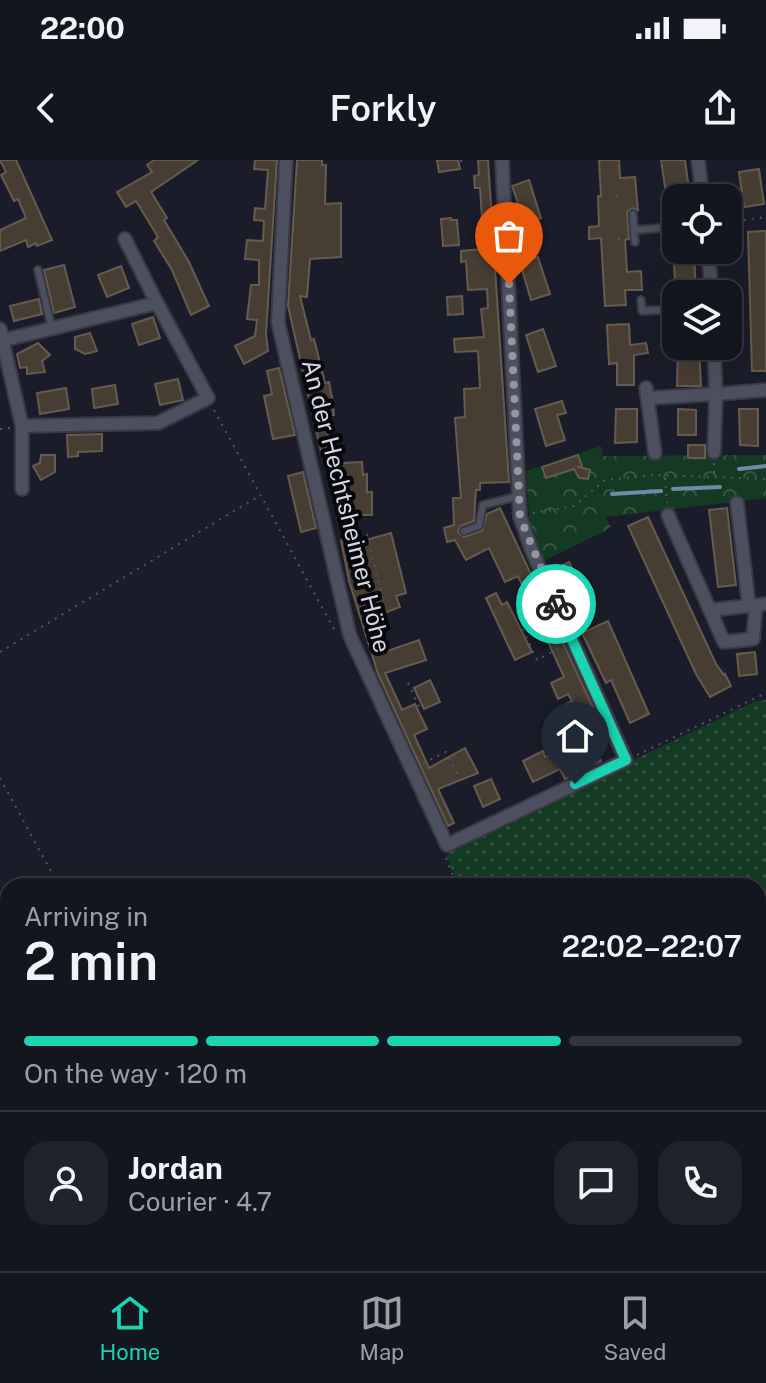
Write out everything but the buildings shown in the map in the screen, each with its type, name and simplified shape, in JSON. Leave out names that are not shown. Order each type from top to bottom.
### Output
[{"type":"street","name":"An der Hechtsheimer Höhe","points":[[286,160],[277,302],[281,337],[350,636],[447,845]]},
{"type":"street","points":[[447,845],[626,760],[532,551],[520,517],[502,160]]},
{"type":"street","points":[[698,160],[701,184]]},
{"type":"street","points":[[22,426],[158,423],[208,398],[125,239]]},
{"type":"street","points":[[22,489],[22,426],[2,334],[52,329],[157,303]]},
{"type":"street","points":[[714,452],[715,360]]},
{"type":"street","points":[[655,453],[648,393],[716,394],[766,390]]},
{"type":"street","points":[[668,515],[724,642],[753,639],[757,605],[737,503]]},
{"type":"street","points":[[711,610],[757,605]]},
{"type":"lane","points":[[633,214],[635,242]]},
{"type":"lane","points":[[634,230],[662,228]]},
{"type":"lane","points":[[38,270],[52,329]]},
{"type":"lane","points":[[641,300],[642,320]]},
{"type":"lane","points":[[642,311],[662,310]]},
{"type":"lane","points":[[464,531],[479,526],[483,505],[519,496]]},
{"type":"path","points":[[461,160],[462,166]]},
{"type":"path","points":[[742,220],[766,217]]},
{"type":"path","points":[[208,398],[335,632]]},
{"type":"path","points":[[665,476],[668,515]]},
{"type":"path","points":[[520,517],[574,506],[605,480],[665,476],[766,479]]},
{"type":"path","points":[[0,652],[259,496]]},
{"type":"path","points":[[367,534],[383,601]]},
{"type":"path","points":[[523,629],[537,660],[573,641]]},
{"type":"path","points":[[408,683],[420,709]]},
{"type":"path","points":[[633,756],[766,693]]},
{"type":"path","points":[[411,768],[446,752],[460,779]]},
{"type":"path","points":[[0,778],[55,878]]},
{"type":"path","points":[[447,845],[446,863],[453,878]]},
{"type":"green space","points":[[601,446],[603,456],[766,455],[766,498],[606,517],[611,528],[543,561],[530,528],[526,471]]},
{"type":"green space","points":[[766,700],[766,878],[455,878],[447,857],[451,848],[756,701]]},
{"type":"waterway","points":[[739,469],[766,466]]},
{"type":"waterway","points":[[673,489],[720,487]]},
{"type":"waterway","points":[[612,494],[661,491]]},
{"type":"way so far","points":[[509,284],[520,517],[556,604]]},
{"type":"route","points":[[556,604],[626,760],[575,784]]}]
